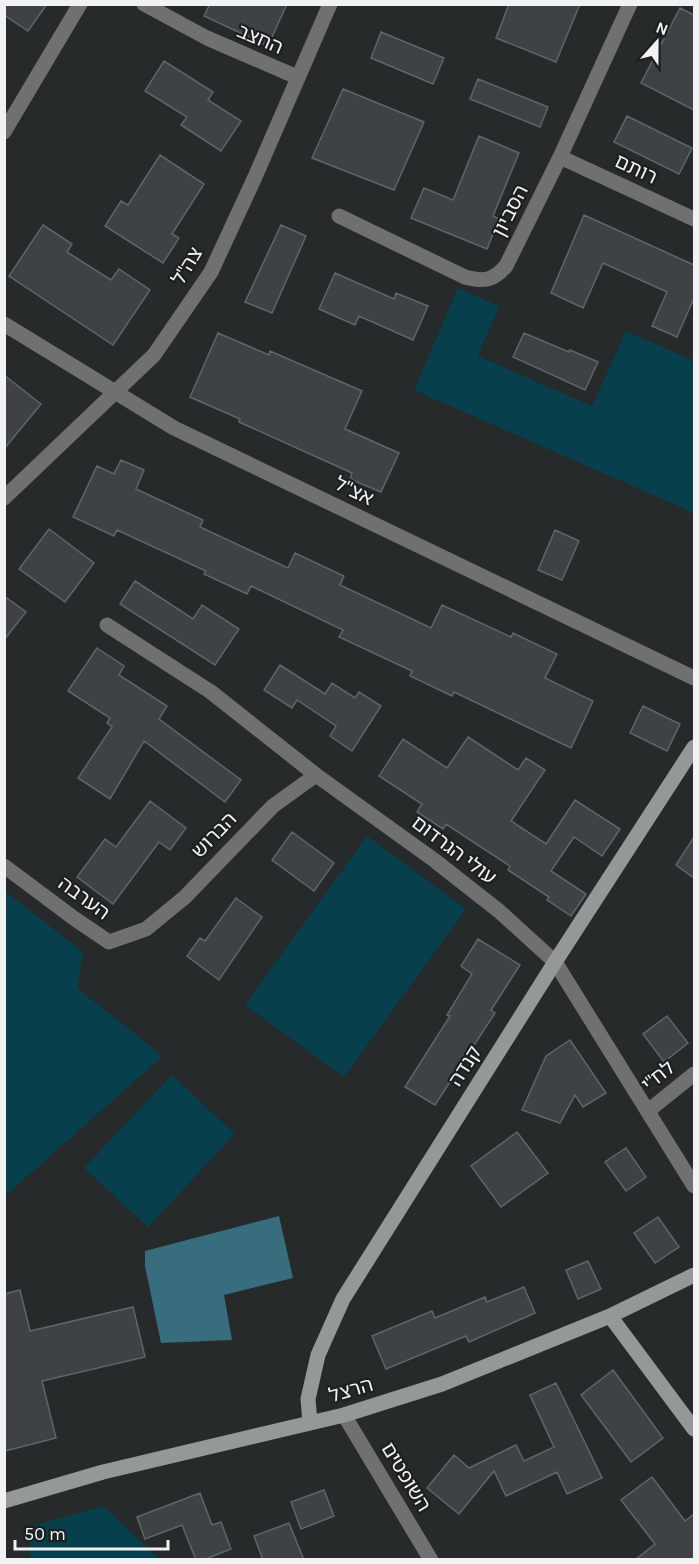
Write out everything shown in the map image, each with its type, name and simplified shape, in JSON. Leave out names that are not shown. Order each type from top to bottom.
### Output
[{"type":"street","points":[[4,132],[80,4]]},
{"type":"street","name":"החצב","points":[[144,4],[207,38],[297,77]]},
{"type":"street","name":"צה\"ל","points":[[4,498],[154,355],[211,272],[330,4]]},
{"type":"street","name":"הסביון","points":[[339,216],[465,277],[488,281],[498,274],[506,266],[560,157],[630,4]]},
{"type":"street","name":"רותם","points":[[560,157],[694,219]]},
{"type":"street","name":"אצ\"ל","points":[[4,324],[174,428],[694,678]]},
{"type":"street","name":"עולי הגרדום","points":[[107,625],[211,692],[499,911],[555,962],[694,1186]]},
{"type":"street","name":"קנדה","points":[[310,1423],[308,1399],[318,1355],[343,1299],[555,962],[694,747]]},
{"type":"street","name":"הברוש","points":[[146,929],[185,897],[273,806],[316,774]]},
{"type":"street","name":"הערבה","points":[[4,866],[109,942],[146,929]]},
{"type":"street","name":"לח\"י","points":[[648,1111],[694,1074]]},
{"type":"street","name":"הרצל","points":[[4,1501],[103,1472],[344,1415],[442,1384],[610,1316],[694,1275]]},
{"type":"street","points":[[610,1316],[694,1429]]},
{"type":"street","name":"השופטים","points":[[344,1415],[431,1560]]},
{"type":"shaded area","points":[[458,288],[499,306],[478,356],[592,406],[626,331],[694,361],[694,513],[414,390]]},
{"type":"shaded area","points":[[367,836],[466,909],[344,1077],[245,1005]]},
{"type":"shaded area","points":[[5,891],[83,952],[77,988],[163,1056],[5,1196]]},
{"type":"shaded area","points":[[172,1075],[235,1134],[148,1227],[84,1168]]},
{"type":"shaded area","points":[[279,1216],[293,1278],[224,1295],[232,1340],[161,1343],[145,1266],[145,1251]]},
{"type":"shaded area","points":[[103,1506],[159,1559],[30,1559],[28,1527]]},
{"type":"building","points":[[4,4],[47,4],[28,31],[4,15]]},
{"type":"building","points":[[210,4],[287,4],[268,46],[204,16]]},
{"type":"building","points":[[509,4],[580,4],[556,62],[496,38]]},
{"type":"building","points":[[680,8],[694,15],[694,110],[641,83]]},
{"type":"building","points":[[381,32],[444,58],[433,84],[371,58]]},
{"type":"building","points":[[164,61],[213,92],[208,100],[241,121],[221,151],[181,125],[187,117],[145,91]]},
{"type":"building","points":[[478,79],[548,107],[540,127],[470,99]]},
{"type":"building","points":[[343,89],[424,122],[394,190],[312,158]]},
{"type":"building","points":[[627,116],[692,148],[679,174],[614,142]]},
{"type":"building","points":[[479,136],[519,153],[493,216],[499,219],[487,249],[411,218],[424,188],[453,200]]},
{"type":"building","points":[[160,155],[204,184],[172,234],[179,238],[163,263],[105,226],[121,201],[128,205]]},
{"type":"building","points":[[584,215],[694,265],[694,298],[677,337],[652,326],[667,292],[603,263],[583,308],[551,293]]},
{"type":"building","points":[[43,225],[72,244],[67,252],[111,280],[119,269],[150,290],[113,345],[9,276]]},
{"type":"building","points":[[281,225],[306,236],[272,313],[245,302]]},
{"type":"building","points":[[335,273],[394,299],[396,293],[428,306],[413,340],[359,316],[355,325],[319,309]]},
{"type":"building","points":[[218,333],[269,355],[270,351],[362,391],[345,429],[399,453],[381,492],[350,479],[352,473],[239,422],[240,419],[190,397]]},
{"type":"building","points":[[524,333],[598,362],[585,390],[513,357]]},
{"type":"building","points":[[4,375],[41,404],[4,449]]},
{"type":"building","points":[[121,460],[144,470],[136,489],[203,520],[200,527],[288,568],[295,553],[344,576],[340,585],[431,628],[442,605],[511,637],[513,633],[557,654],[545,678],[593,701],[571,748],[454,692],[452,696],[410,676],[412,671],[339,637],[343,630],[251,586],[247,594],[204,574],[206,571],[117,530],[114,536],[73,517],[97,466],[114,474]]},
{"type":"building","points":[[49,529],[94,563],[65,602],[19,569]]},
{"type":"building","points":[[555,530],[579,541],[562,580],[538,570]]},
{"type":"building","points":[[135,581],[193,619],[202,605],[239,629],[215,665],[120,604]]},
{"type":"building","points":[[4,596],[26,612],[4,640]]},
{"type":"building","points":[[97,648],[124,666],[119,675],[167,706],[159,719],[241,780],[225,802],[144,741],[110,799],[78,778],[112,727],[107,723],[110,718],[68,691]]},
{"type":"building","points":[[280,665],[325,694],[332,683],[355,698],[359,692],[381,706],[352,751],[330,736],[336,726],[297,700],[292,708],[264,690]]},
{"type":"building","points":[[643,706],[680,724],[667,751],[630,733]]},
{"type":"building","points":[[468,737],[518,770],[526,758],[545,770],[511,821],[546,844],[575,800],[620,829],[602,856],[574,837],[551,871],[586,894],[571,916],[547,900],[549,897],[508,870],[510,866],[446,824],[443,829],[417,812],[422,804],[379,776],[403,739],[447,768]]},
{"type":"building","points":[[150,801],[186,828],[170,850],[159,842],[113,904],[77,877],[105,839],[116,847]]},
{"type":"building","points":[[292,832],[334,863],[314,891],[272,860]]},
{"type":"building","points":[[694,837],[694,878],[676,865]]},
{"type":"building","points":[[236,898],[262,917],[219,980],[187,956],[200,938],[205,941]]},
{"type":"building","points":[[478,939],[520,965],[491,1010],[495,1013],[435,1105],[405,1087],[450,1016],[447,1015],[472,974],[461,966]]},
{"type":"building","points":[[667,1016],[688,1043],[664,1062],[643,1034]]},
{"type":"building","points":[[570,1040],[606,1093],[583,1107],[575,1095],[560,1123],[522,1110],[546,1056]]},
{"type":"building","points":[[517,1132],[548,1173],[501,1207],[471,1166]]},
{"type":"building","points":[[626,1148],[646,1177],[626,1191],[605,1162]]},
{"type":"building","points":[[658,1217],[679,1247],[655,1263],[634,1233]]},
{"type":"building","points":[[588,1261],[601,1289],[578,1299],[566,1270]]},
{"type":"building","points":[[524,1287],[535,1313],[469,1342],[466,1336],[386,1369],[372,1336],[432,1311],[435,1318],[485,1297],[487,1302]]},
{"type":"building","points":[[20,1290],[30,1331],[133,1307],[145,1357],[42,1381],[56,1438],[5,1451],[4,1294]]},
{"type":"building","points":[[613,1370],[663,1438],[631,1462],[581,1395]]},
{"type":"building","points":[[556,1383],[602,1478],[567,1494],[557,1472],[506,1496],[494,1471],[459,1514],[427,1488],[454,1455],[469,1468],[516,1445],[524,1461],[554,1447],[530,1395]]},
{"type":"building","points":[[652,1477],[685,1521],[694,1514],[694,1560],[635,1560],[655,1544],[621,1500]]},
{"type":"building","points":[[324,1490],[334,1516],[301,1529],[291,1502]]},
{"type":"building","points":[[200,1493],[212,1525],[221,1522],[231,1549],[203,1560],[196,1560],[182,1525],[145,1539],[137,1517]]},
{"type":"building","points":[[289,1523],[304,1560],[263,1560],[254,1536]]}]
